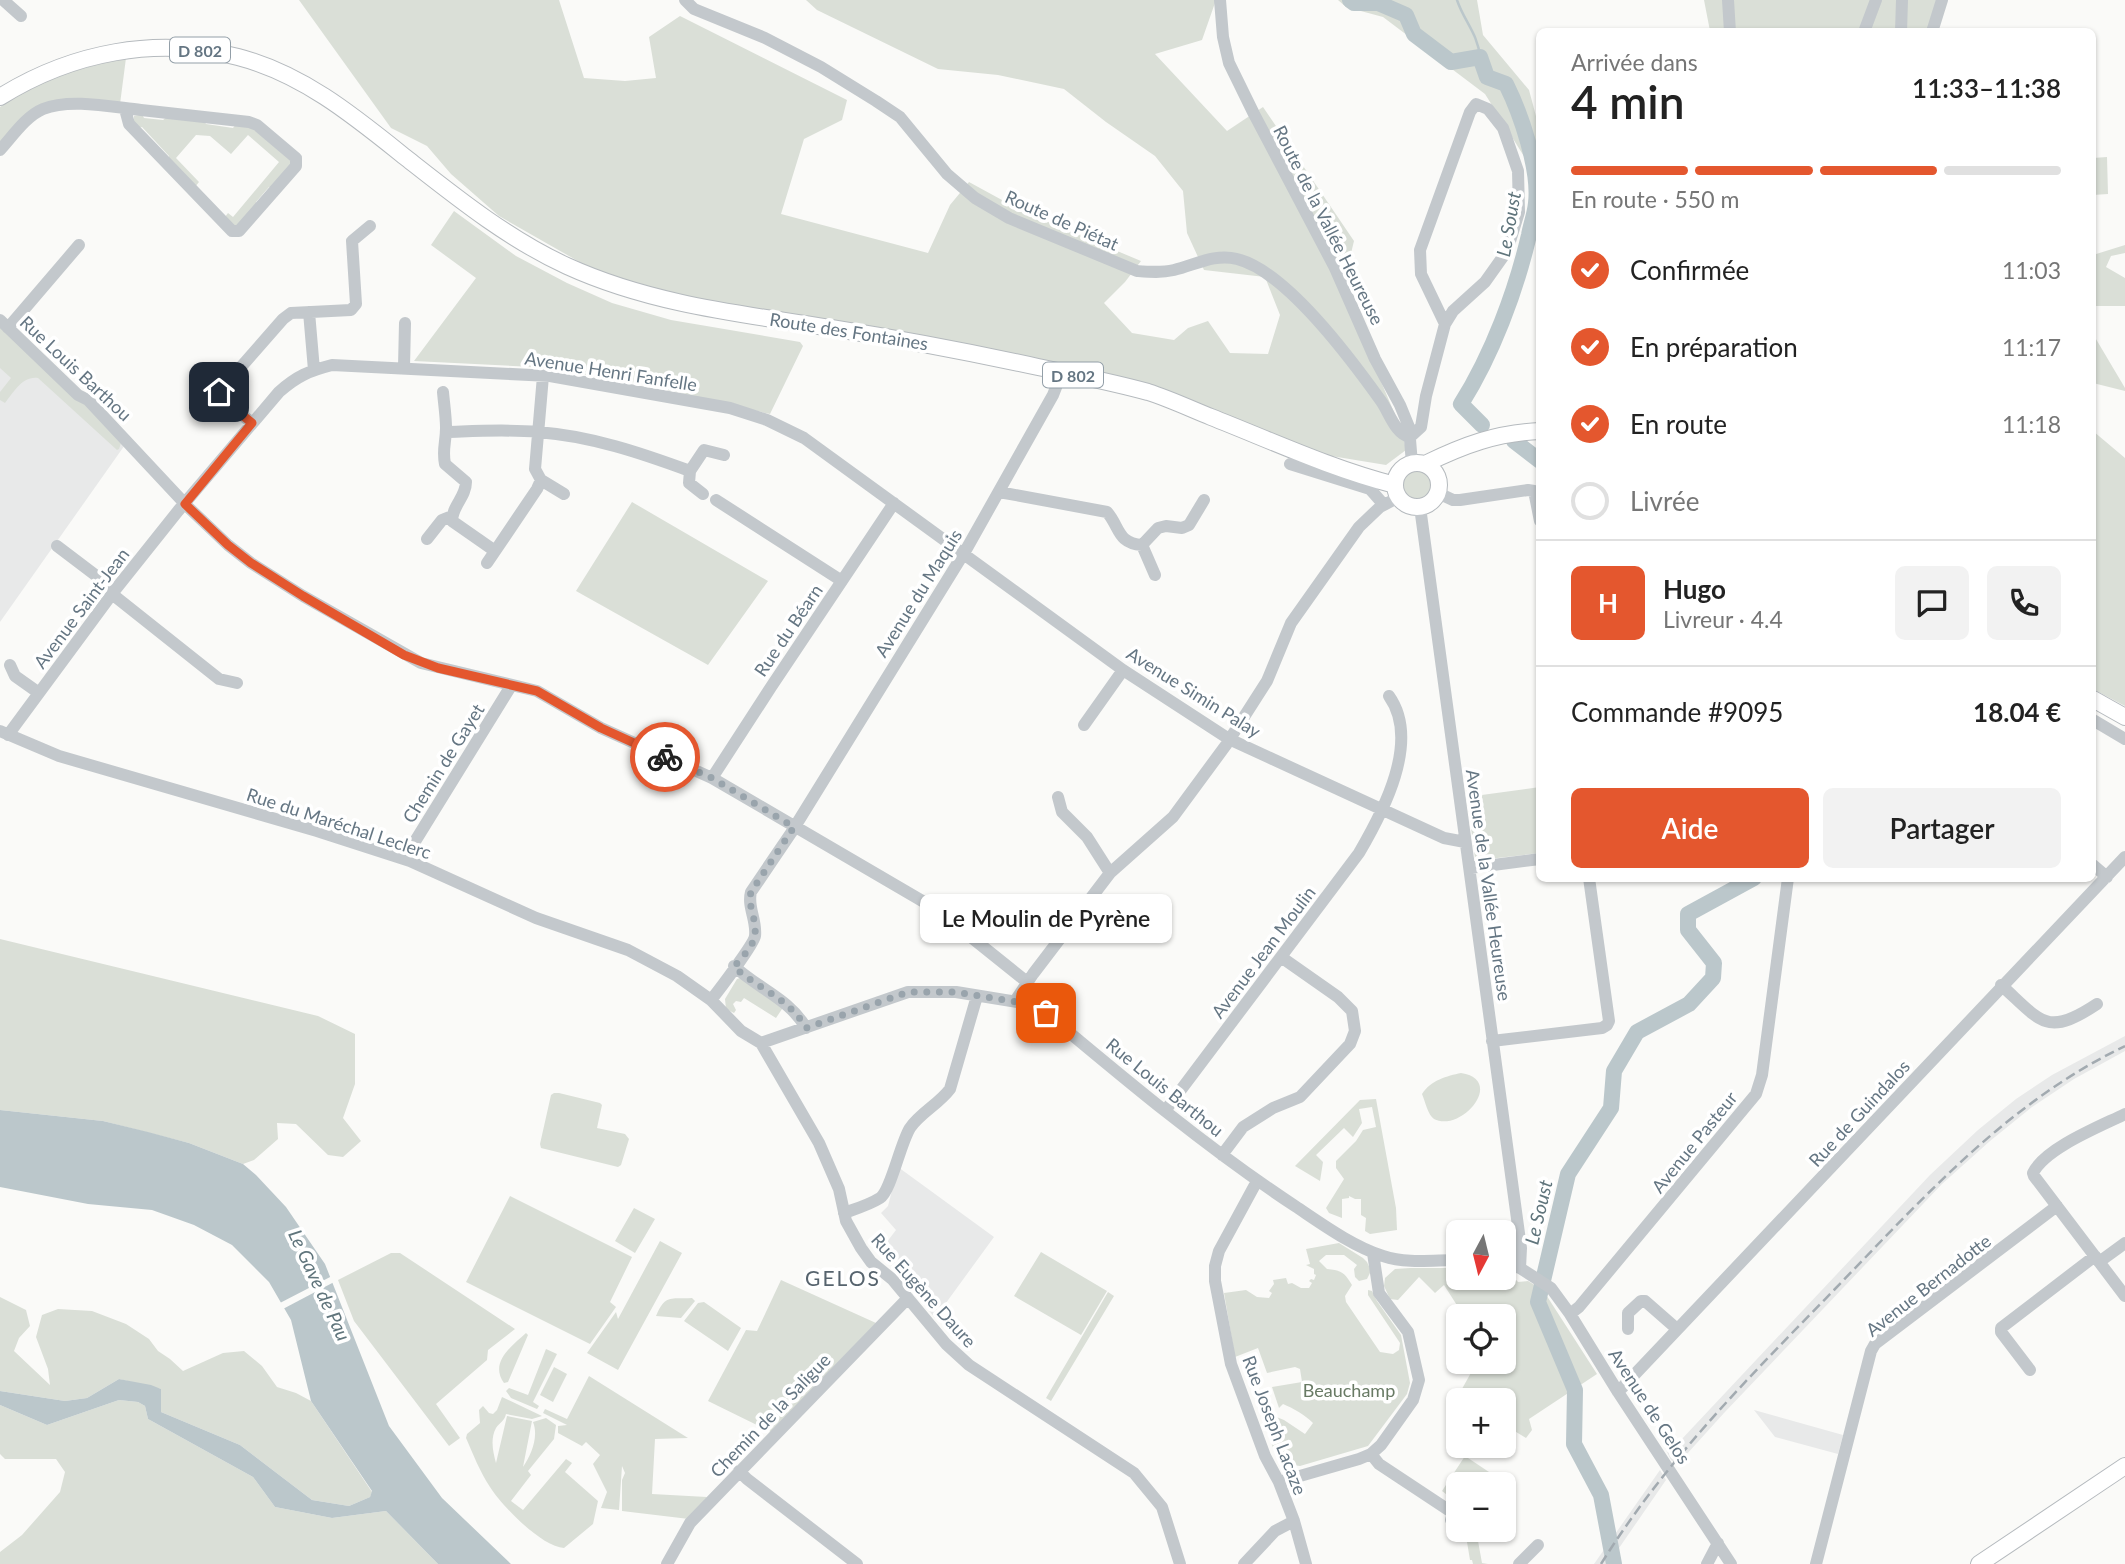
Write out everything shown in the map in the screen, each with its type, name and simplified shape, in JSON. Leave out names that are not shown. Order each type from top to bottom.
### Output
[{"type":"main road","name":"Route des Fontaines","points":[[0,97],[29,80],[88,57],[140,48],[189,48],[241,58],[286,74],[338,104],[478,213],[526,245],[606,282],[686,305],[924,343],[1151,393],[1394,490]]},
{"type":"main road","points":[[1468,445],[1447,464],[1429,504],[1420,507],[1408,505],[1394,490],[1402,469],[1468,445],[1505,434],[1536,431]]},
{"type":"main road","points":[[1418,464],[1435,471],[1438,485]]},
{"type":"main road","points":[[2096,701],[2125,717]]},
{"type":"main road","points":[[1986,1562],[2125,1466]]},
{"type":"street","points":[[3,0],[21,16]]},
{"type":"street","name":"Route de Piétat","points":[[685,0],[694,9],[765,38],[821,67],[900,117],[947,174],[975,198],[1009,218],[1137,271],[1157,273],[1175,270],[1222,256],[1239,259],[1263,270],[1301,303],[1368,383],[1399,430],[1410,437]]},
{"type":"street","name":"Route de la Vallée Heureuse","points":[[1220,0],[1223,37],[1229,63],[1346,290],[1375,359],[1400,405],[1409,427],[1418,464]]},
{"type":"street","points":[[1728,0],[1730,28]]},
{"type":"street","points":[[1866,28],[1877,0]]},
{"type":"street","points":[[1900,28],[1902,0]]},
{"type":"street","points":[[1933,28],[1942,0]]},
{"type":"street","points":[[0,150],[41,110],[75,104],[125,108],[249,122],[257,125],[296,158],[296,166],[239,231],[232,231],[129,124],[125,108]]},
{"type":"street","points":[[1410,437],[1421,427],[1426,396],[1445,324],[1453,311],[1485,282],[1507,251],[1519,212],[1518,171],[1503,128],[1488,109],[1476,104],[1470,112],[1420,250],[1421,274],[1445,324]]},
{"type":"street","points":[[252,423],[219,396],[219,392],[291,313],[351,310],[355,307],[352,241],[370,226]]},
{"type":"street","points":[[4,324],[79,245]]},
{"type":"street","points":[[309,312],[314,370]]},
{"type":"street","points":[[404,367],[405,323]]},
{"type":"street","name":"Rue Louis Barthou","points":[[4,324],[78,395],[88,400],[185,504],[251,563],[404,655],[438,668],[537,691],[601,728],[712,778],[936,909],[1027,982]]},
{"type":"street","name":"Avenue Henri Fanfelle","points":[[185,504],[252,423],[292,381],[332,365],[404,367],[543,376],[730,408],[767,419],[804,438],[964,553]]},
{"type":"street","name":"Avenue du Maquis","points":[[711,1000],[754,941],[755,926],[749,900],[751,892],[964,553],[1053,396],[1062,372]]},
{"type":"street","points":[[543,376],[535,468],[541,480],[564,494]]},
{"type":"street","points":[[426,539],[442,520],[452,516],[466,491],[466,482],[445,464],[443,392]]},
{"type":"street","points":[[446,432],[539,432],[592,440],[644,455],[689,477],[703,494]]},
{"type":"street","points":[[689,477],[704,450],[724,455]]},
{"type":"street","points":[[1290,464],[1370,489],[1394,490]]},
{"type":"street","points":[[486,564],[541,480]]},
{"type":"street","points":[[1438,485],[1453,500],[1528,490],[1534,491],[1536,501]]},
{"type":"street","points":[[1015,1001],[1110,873],[1173,817],[1267,681],[1291,623],[1359,527],[1394,490]]},
{"type":"street","points":[[999,492],[1107,512],[1124,539],[1133,544],[1142,544],[1158,528],[1182,528],[1189,525],[1204,500]]},
{"type":"street","points":[[716,500],[842,581]]},
{"type":"street","name":"Rue du Béarn","points":[[712,778],[894,503]]},
{"type":"street","name":"Avenue Saint-Jean","points":[[4,733],[39,693],[114,592],[185,504]]},
{"type":"street","name":"Avenue de la Vallée Heureuse","points":[[1420,507],[1526,1271]]},
{"type":"street","points":[[452,516],[452,520],[495,551]]},
{"type":"street","points":[[1142,544],[1154,575]]},
{"type":"street","points":[[57,546],[219,679],[237,682]]},
{"type":"street","name":"Avenue Simin Palay","points":[[964,553],[1123,670],[1229,738],[1444,838],[1465,842]]},
{"type":"street","points":[[10,664],[15,676],[39,693]]},
{"type":"street","points":[[1084,725],[1123,670]]},
{"type":"street","name":"Chemin de Gayet","points":[[410,861],[414,843],[511,686]]},
{"type":"street","name":"Avenue Jean Moulin","points":[[1165,1111],[1359,853],[1383,810],[1402,742],[1397,706],[1390,696]]},
{"type":"street","points":[[2096,722],[2125,739]]},
{"type":"street","name":"Rue du Maréchal Leclerc","points":[[4,733],[49,752],[109,771],[317,831],[410,861],[536,918],[628,950],[677,976],[711,1000],[741,1031],[761,1043]]},
{"type":"street","points":[[1058,797],[1062,812],[1087,836],[1110,873]]},
{"type":"street","name":"Rue de Guindalos","points":[[1618,1392],[2125,857]]},
{"type":"street","points":[[1470,868],[1536,860]]},
{"type":"street","points":[[2096,868],[2107,877]]},
{"type":"street","points":[[1492,1041],[1602,1028],[1607,1025],[1609,1021],[1590,882]]},
{"type":"street","name":"Avenue Pasteur","points":[[1570,1314],[1580,1307],[1759,1088],[1786,882]]},
{"type":"street","points":[[1222,1155],[1243,1127],[1273,1108],[1300,1097],[1350,1044],[1354,1031],[1352,1011],[1338,997],[1281,957]]},
{"type":"street","points":[[734,967],[788,1006],[800,1017],[806,1028]]},
{"type":"street","points":[[1027,982],[1029,1004]]},
{"type":"street","points":[[2001,985],[2039,1019],[2052,1023],[2064,1023],[2096,1004]]},
{"type":"street","name":"Rue Louis Barthou","points":[[761,1043],[908,992],[956,992],[1029,1004],[1046,1013],[1165,1111],[1256,1181],[1318,1222],[1373,1253],[1396,1260],[1446,1260]]},
{"type":"street","points":[[844,1213],[882,1197],[887,1190],[898,1152],[912,1124],[943,1099],[950,1089],[977,996]]},
{"type":"street","name":"Rue Eugène Daure","points":[[761,1043],[819,1143],[839,1189],[851,1233],[871,1262],[892,1279],[946,1344],[969,1365],[1134,1473],[1162,1507],[1180,1564]]},
{"type":"street","points":[[2125,1114],[2071,1140],[2035,1168],[2034,1177],[2125,1296]]},
{"type":"street","name":"Rue Joseph Lacaze","points":[[1256,1181],[1219,1251],[1215,1281],[1231,1364],[1265,1456],[1279,1482],[1294,1521],[1306,1564]]},
{"type":"street","name":"Avenue Bernadotte","points":[[1816,1564],[1875,1344],[2057,1206]]},
{"type":"street","points":[[2029,1370],[2001,1332],[2001,1328],[2097,1259],[2125,1243]]},
{"type":"street","points":[[1279,1482],[1359,1460],[1371,1454],[1381,1445],[1413,1400],[1419,1380],[1408,1332],[1403,1322],[1383,1301],[1373,1253]]},
{"type":"street","points":[[1378,1285],[1383,1273],[1396,1260]]},
{"type":"street","points":[[1516,1267],[1526,1271]]},
{"type":"street","name":"Avenue de Gelos","points":[[1526,1271],[1550,1288],[1570,1314],[1731,1564]]},
{"type":"street","name":"Chemin de la Saligue","points":[[667,1564],[690,1523],[908,1298]]},
{"type":"street","points":[[1628,1329],[1628,1313],[1641,1301],[1645,1301],[1677,1329]]},
{"type":"street","points":[[1371,1454],[1379,1464],[1446,1505]]},
{"type":"street","points":[[739,1471],[857,1564]]},
{"type":"street","points":[[1244,1564],[1275,1531],[1294,1521]]},
{"type":"street","points":[[1707,1564],[1718,1543]]},
{"type":"street","points":[[1520,1564],[1538,1545]]},
{"type":"shaded area","points":[[0,320],[127,442],[0,622]]},
{"type":"shaded area","points":[[2125,1036],[2125,1051],[2074,1079],[2032,1107],[1942,1184],[1677,1465],[1671,1460],[1665,1448],[1680,1441],[1930,1175],[1978,1130],[2016,1099],[2052,1075]]},
{"type":"shaded area","points":[[898,1167],[994,1237],[935,1318],[880,1251],[896,1230],[881,1213],[888,1206]]},
{"type":"shaded area","points":[[1754,1410],[1843,1435],[1838,1454],[1775,1437]]},
{"type":"shaded area","points":[[1660,1470],[1666,1480],[1608,1564],[1594,1564]]},
{"type":"green space","points":[[299,0],[559,0],[584,78],[625,81],[656,78],[649,37],[680,16],[847,100],[842,120],[804,139],[781,214],[928,253],[950,205],[969,182],[1022,211],[1141,261],[1104,303],[1132,333],[1174,340],[1188,328],[1208,321],[1230,353],[1268,354],[1280,315],[1265,277],[1204,270],[1187,233],[1183,191],[1155,156],[1064,89],[998,75],[938,69],[817,10],[806,0],[1216,0],[1202,40],[1155,54],[1227,131],[1263,107],[1354,241],[1342,290],[1402,431],[1406,450],[1386,465],[1319,454],[1152,385],[937,339],[685,299],[590,268],[499,216],[451,174],[427,146],[391,128]]},
{"type":"green space","points":[[1338,0],[1477,0],[1483,35],[1529,90],[1536,116],[1536,173],[1485,94],[1383,17],[1346,7]]},
{"type":"green space","points":[[1704,0],[1941,0],[1933,28],[1709,28]]},
{"type":"green space","points":[[126,58],[120,104],[58,102],[0,145],[0,107],[30,89],[60,76]]},
{"type":"green space","points":[[142,114],[144,118],[163,120],[167,117],[204,121],[206,124],[233,128],[236,124],[249,126],[291,158],[292,163],[235,227],[225,217],[228,213],[233,217],[279,162],[248,135],[231,154],[210,136],[196,135],[176,158],[199,182],[195,187],[142,127],[139,128],[134,123],[134,116]]},
{"type":"green space","points":[[2107,157],[2108,194],[2096,195],[2096,158]]},
{"type":"green space","points":[[454,211],[516,256],[612,303],[671,320],[800,342],[803,346],[770,414],[637,383],[533,367],[414,361],[476,278],[431,245]]},
{"type":"green space","points":[[2125,245],[2125,253],[2111,256],[2106,267],[2125,278],[2125,306],[2096,306],[2096,254]]},
{"type":"green space","points":[[0,326],[85,404],[121,443],[119,449],[38,378],[23,382],[5,403],[0,400],[0,392],[11,378],[0,368]]},
{"type":"green space","points":[[2096,339],[2125,388],[2125,391],[2096,384]]},
{"type":"green space","points":[[2096,434],[2125,458],[2125,706],[2096,691]]},
{"type":"green space","points":[[1417,470],[1428,474],[1432,485],[1428,496],[1417,500],[1406,496],[1402,485],[1406,474]]},
{"type":"green space","points":[[632,502],[768,581],[708,665],[576,591]]},
{"type":"green space","points":[[1536,788],[1536,853],[1480,860],[1475,858],[1467,797]]},
{"type":"green space","points":[[0,939],[318,1016],[355,1034],[355,1084],[343,1118],[361,1141],[343,1157],[328,1155],[296,1124],[277,1123],[278,1139],[254,1160],[243,1164],[189,1143],[103,1121],[0,1110]]},
{"type":"green space","points":[[743,977],[786,1009],[782,1009],[776,1018],[744,998],[733,1004],[736,1010],[734,1013],[726,1009],[725,999],[737,979]]},
{"type":"green space","points":[[1461,1073],[1474,1078],[1480,1085],[1474,1104],[1456,1119],[1434,1119],[1422,1094],[1435,1082]]},
{"type":"green space","points":[[554,1093],[602,1105],[597,1128],[625,1134],[629,1139],[621,1165],[618,1167],[541,1148],[551,1095]]},
{"type":"green space","points":[[1376,1099],[1396,1208],[1397,1230],[1370,1234],[1365,1231],[1366,1218],[1361,1215],[1361,1199],[1349,1196],[1342,1199],[1342,1218],[1329,1213],[1326,1208],[1344,1179],[1336,1168],[1336,1161],[1363,1130],[1376,1127],[1372,1107],[1359,1109],[1362,1123],[1353,1137],[1344,1128],[1316,1155],[1323,1162],[1320,1181],[1295,1166],[1360,1100]]},
{"type":"green space","points":[[510,1196],[632,1257],[610,1302],[616,1307],[590,1344],[466,1282]]},
{"type":"green space","points":[[634,1208],[655,1219],[635,1253],[615,1241]]},
{"type":"green space","points":[[660,1241],[682,1253],[618,1370],[587,1353],[616,1312],[618,1319]]},
{"type":"green space","name":"Beauchamp","points":[[1339,1243],[1367,1262],[1371,1271],[1367,1279],[1359,1281],[1355,1277],[1354,1269],[1357,1265],[1344,1255],[1326,1255],[1319,1261],[1327,1269],[1339,1271],[1347,1278],[1352,1285],[1345,1296],[1346,1302],[1380,1352],[1393,1354],[1399,1350],[1400,1343],[1368,1295],[1368,1290],[1372,1291],[1401,1335],[1410,1383],[1407,1394],[1368,1446],[1300,1466],[1294,1465],[1280,1458],[1272,1444],[1270,1438],[1277,1431],[1274,1416],[1305,1434],[1313,1423],[1283,1404],[1279,1408],[1272,1387],[1302,1382],[1300,1369],[1295,1367],[1267,1373],[1258,1348],[1235,1357],[1224,1293],[1246,1290],[1257,1297],[1269,1298],[1273,1280],[1286,1278],[1288,1284],[1309,1288],[1312,1283],[1309,1281],[1314,1280],[1316,1275],[1314,1269],[1306,1265],[1310,1264],[1306,1249]]},
{"type":"green space","points":[[1041,1252],[1107,1291],[1081,1335],[1014,1296]]},
{"type":"green space","points":[[391,1253],[400,1253],[515,1329],[488,1350],[487,1360],[436,1404],[460,1438],[449,1446],[354,1321],[338,1280]]},
{"type":"green space","points":[[1446,1268],[1446,1288],[1444,1285],[1435,1293],[1419,1277],[1398,1300],[1390,1299],[1384,1286],[1385,1278],[1395,1269]]},
{"type":"green space","points":[[781,1280],[876,1323],[771,1432],[708,1401],[746,1330],[757,1331]]},
{"type":"green space","points":[[1516,1280],[1528,1281],[1543,1290],[1597,1374],[1529,1419],[1532,1430],[1526,1438],[1516,1432],[1516,1388],[1462,1388],[1470,1374],[1516,1374],[1516,1304],[1456,1304],[1447,1290],[1516,1290]]},
{"type":"green space","points":[[1108,1292],[1114,1296],[1051,1401],[1046,1398]]},
{"type":"green space","points":[[0,1297],[26,1310],[30,1326],[19,1338],[14,1351],[50,1385],[48,1369],[36,1337],[42,1315],[58,1309],[92,1311],[126,1324],[149,1339],[158,1351],[183,1371],[223,1353],[244,1351],[262,1366],[277,1387],[311,1401],[372,1492],[370,1497],[349,1506],[312,1500],[240,1445],[161,1412],[161,1389],[119,1379],[87,1398],[65,1401],[0,1391]]},
{"type":"green space","points":[[692,1298],[695,1301],[681,1318],[656,1316],[662,1304],[670,1299]]},
{"type":"green space","points":[[704,1302],[741,1328],[728,1351],[684,1321],[698,1303]]},
{"type":"green space","points":[[526,1333],[528,1335],[508,1382],[504,1383],[499,1368],[501,1361]]},
{"type":"green space","points":[[546,1349],[557,1354],[533,1402],[539,1406],[537,1409],[511,1398],[506,1391],[509,1388],[528,1395]]},
{"type":"green space","points":[[554,1367],[567,1374],[553,1402],[540,1395]]},
{"type":"green space","points":[[589,1376],[688,1438],[655,1439],[652,1494],[707,1497],[689,1519],[622,1511],[622,1480],[625,1473],[622,1466],[619,1510],[601,1508],[607,1492],[593,1464],[600,1455],[586,1442],[582,1446],[558,1433],[558,1426],[567,1425],[543,1413],[545,1409],[567,1419]]},
{"type":"green space","points":[[502,1397],[542,1416],[532,1419],[506,1414],[493,1437],[496,1463],[507,1416],[532,1421],[523,1467],[535,1440],[533,1422],[546,1418],[556,1425],[554,1439],[528,1471],[531,1475],[511,1501],[523,1510],[566,1459],[572,1463],[565,1472],[598,1501],[593,1524],[564,1548],[545,1541],[534,1533],[504,1504],[486,1481],[466,1438],[480,1423],[479,1410],[483,1406],[493,1414]]},
{"type":"green space","points":[[119,1400],[138,1402],[145,1406],[148,1419],[253,1477],[275,1507],[332,1518],[386,1511],[438,1564],[0,1564],[0,1552],[22,1535],[60,1492],[65,1472],[56,1459],[5,1459],[0,1454],[0,1405],[47,1425]]},
{"type":"green space","points":[[1464,1458],[1468,1458],[1489,1472],[1454,1472]]},
{"type":"green space","points":[[1467,1542],[1478,1542],[1482,1563],[1488,1564],[1473,1564]]},
{"type":"water","name":"Le Gave de Pau","points":[[0,1110],[103,1121],[148,1132],[189,1143],[243,1164],[256,1175],[286,1207],[325,1264],[389,1426],[442,1498],[511,1564],[438,1564],[386,1511],[332,1518],[275,1507],[253,1477],[148,1419],[145,1406],[138,1402],[119,1400],[47,1425],[0,1405],[0,1391],[65,1401],[87,1398],[119,1379],[151,1385],[161,1389],[161,1412],[240,1445],[312,1500],[349,1506],[370,1497],[372,1491],[311,1401],[291,1320],[269,1282],[232,1245],[194,1225],[152,1210],[88,1204],[0,1187]]},
{"type":"pier","points":[[334,1275],[336,1281],[281,1310],[278,1304]]},
{"type":"waterway","name":"Le Soust","points":[[1350,0],[1354,3],[1378,3],[1406,15],[1414,34],[1451,62],[1480,57],[1487,77],[1506,84],[1523,126],[1535,175],[1535,211],[1524,256],[1502,322],[1483,365],[1461,404],[1482,425]]},
{"type":"waterway","points":[[1457,0],[1477,41],[1480,57]]},
{"type":"waterway","name":"Le Soust","points":[[1514,441],[1536,458]]},
{"type":"waterway","name":"Le Soust","points":[[1614,1564],[1601,1495],[1574,1444],[1575,1390],[1538,1302],[1568,1174],[1611,1108],[1614,1071],[1637,1032],[1689,1004],[1713,978],[1714,963],[1688,930],[1688,914],[1747,882]]},
{"type":"railway","points":[[1601,1564],[1653,1490],[1710,1421],[1935,1187],[1969,1154],[2042,1095],[2125,1046]]},
{"type":"way so far","points":[[665,757],[712,778],[794,827],[751,892],[749,900],[755,926],[754,941],[734,967],[788,1006],[800,1017],[806,1028],[908,992],[956,992],[1029,1004],[1046,1013]]},
{"type":"place","name":"Le Moulin de Pyrène","points":[[1046,1013]]},
{"type":"district","name":"GELOS","points":[[843,1277]]},
{"type":"route","points":[[219,392],[219,396],[252,423],[185,504],[228,545],[303,596],[404,655],[438,668],[537,691],[601,728],[665,757]]}]
